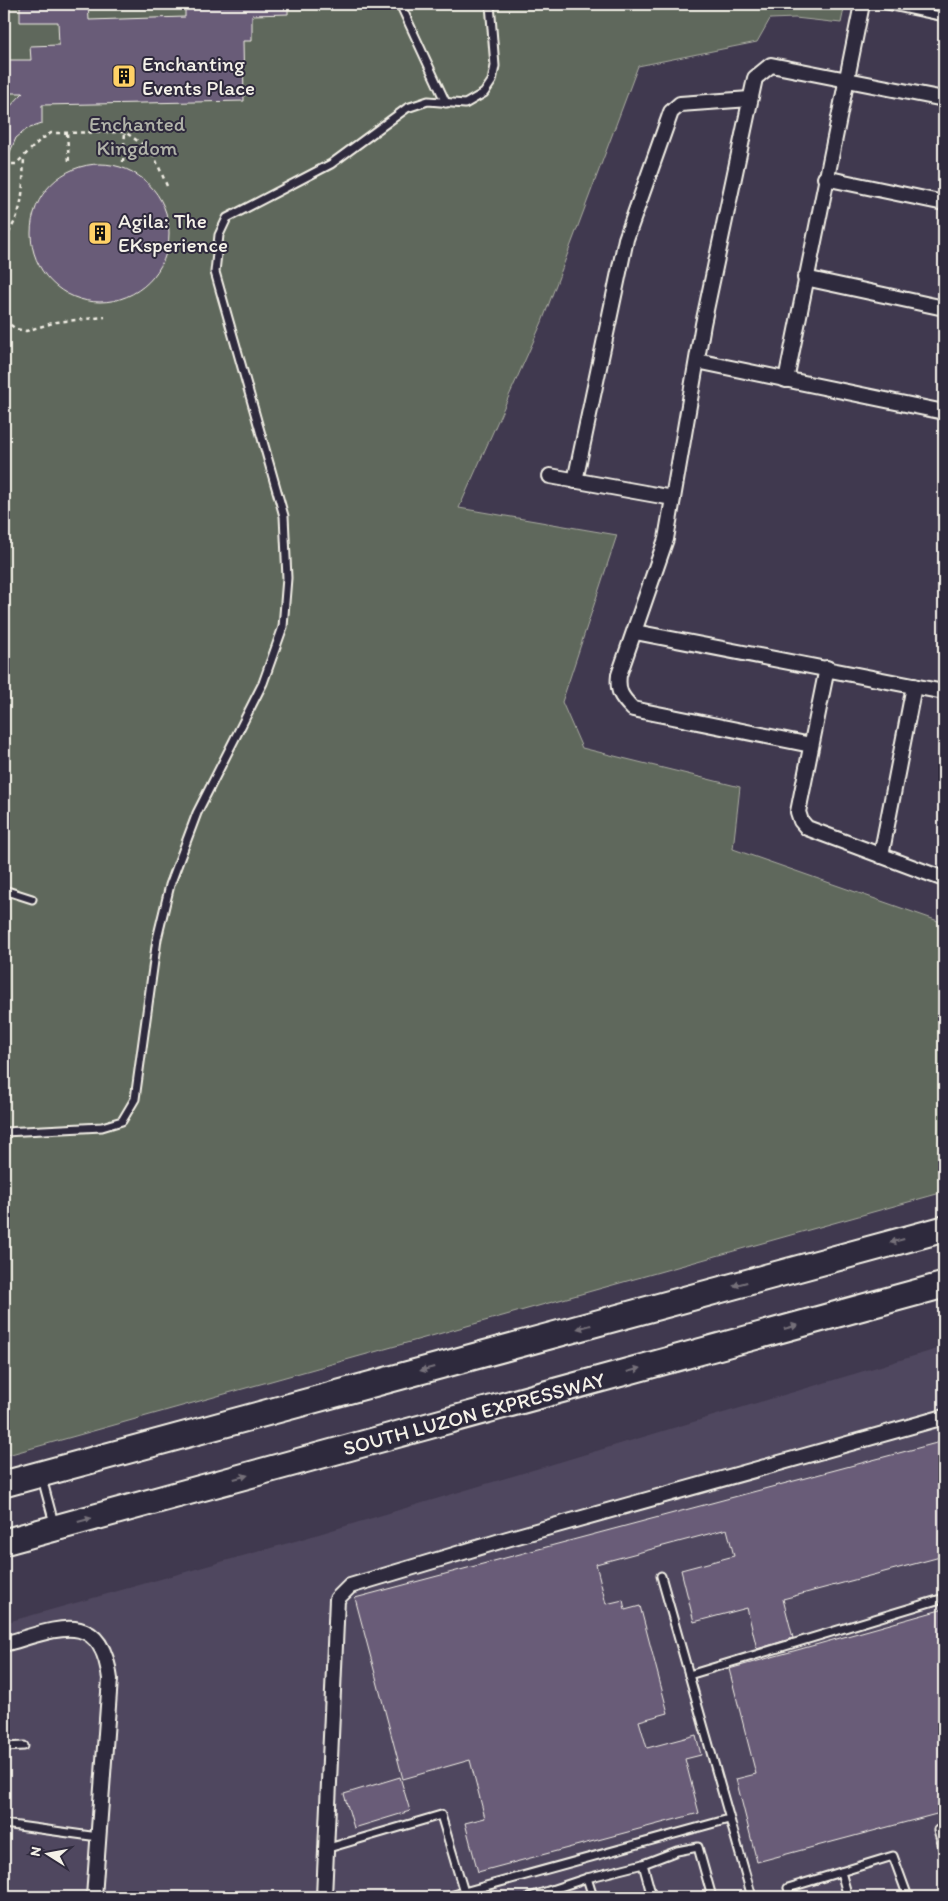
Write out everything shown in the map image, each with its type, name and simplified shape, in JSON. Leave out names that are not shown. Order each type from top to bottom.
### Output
[{"type":"highway","points":[[4,1484],[944,1228]]},
{"type":"highway","name":"SOUTH LUZON EXPRESSWAY","points":[[4,1542],[944,1285]]},
{"type":"street","points":[[786,380],[845,79],[862,4]]},
{"type":"street","points":[[811,745],[633,709],[622,698],[618,689],[620,675],[666,539],[697,361],[755,78],[771,65],[944,99]]},
{"type":"street","points":[[575,481],[626,239],[671,112],[680,104],[750,99]]},
{"type":"street","points":[[825,178],[944,203]]},
{"type":"street","points":[[805,278],[944,308]]},
{"type":"street","points":[[697,361],[944,412]]},
{"type":"street","points":[[550,476],[673,498]]},
{"type":"street","points":[[635,632],[944,692]]},
{"type":"street","points":[[827,668],[798,812],[801,821],[807,828],[944,879]]},
{"type":"street","points":[[881,856],[914,686]]},
{"type":"street","points":[[324,1897],[337,1599],[350,1586],[506,1539],[944,1417]]},
{"type":"street","points":[[4,1644],[68,1629],[86,1632],[96,1639],[104,1649],[110,1679],[94,1897]]},
{"type":"lane","points":[[400,4],[446,103]]},
{"type":"lane","points":[[4,1132],[102,1127],[122,1121],[136,1099],[157,939],[170,885],[198,813],[262,683],[283,627],[287,578],[284,516],[216,272],[219,234],[227,218],[331,164],[407,108],[428,101],[465,104],[484,93],[492,81],[495,66],[490,4]]},
{"type":"lane","points":[[882,4],[940,16]]},
{"type":"lane","points":[[4,890],[32,899]]},
{"type":"lane","points":[[42,1474],[55,1528]]},
{"type":"lane","points":[[661,1576],[752,1897]]},
{"type":"lane","points":[[689,1675],[944,1598]]},
{"type":"lane","points":[[4,1747],[24,1746]]},
{"type":"lane","points":[[325,1849],[441,1815],[464,1892]]},
{"type":"lane","points":[[446,1897],[729,1819]]},
{"type":"lane","points":[[4,1824],[98,1837]]},
{"type":"lane","points":[[938,1830],[944,1850]]},
{"type":"lane","points":[[532,1897],[587,1878],[643,1864],[677,1851],[698,1847],[712,1897]]},
{"type":"lane","points":[[791,1897],[788,1888],[892,1856],[908,1897]]},
{"type":"lane","points":[[643,1864],[652,1897]]},
{"type":"lane","points":[[841,1872],[848,1897]]},
{"type":"lane","points":[[587,1878],[593,1897]]},
{"type":"path","points":[[67,132],[69,162]]},
{"type":"path","points":[[123,162],[125,132]]},
{"type":"path","points":[[4,164],[16,164],[51,133],[125,132],[152,151],[167,186]]},
{"type":"path","points":[[4,240],[21,208],[24,158]]},
{"type":"path","points":[[4,320],[16,329],[26,332],[56,322],[105,317]]},
{"type":"shaded area","points":[[944,1347],[944,1897],[4,1897],[4,1623],[292,1542]]},
{"type":"green space","name":"Enchanted Kingdom","points":[[4,4],[845,4],[841,23],[795,18],[770,19],[757,42],[638,66],[542,322],[459,508],[617,535],[562,702],[582,748],[740,787],[733,849],[944,923],[944,1192],[4,1456]]},
{"type":"building","name":"Enchanting Events Place","points":[[20,4],[88,4],[89,20],[185,17],[185,4],[288,4],[288,14],[252,15],[252,41],[243,41],[244,101],[42,105],[42,124],[27,129],[16,138],[4,166],[4,113],[23,93],[4,93],[4,60],[31,60],[30,46],[59,45],[58,22],[20,22]]},
{"type":"building","name":"Agila: The EKsperience","points":[[100,164],[126,169],[149,184],[164,207],[169,233],[164,259],[149,282],[126,297],[100,302],[74,297],[51,282],[36,259],[31,233],[36,207],[51,184],[74,169]]},
{"type":"building","points":[[944,1441],[944,1556],[783,1599],[793,1638],[757,1649],[747,1608],[694,1622],[681,1570],[734,1556],[727,1529],[596,1564],[606,1604],[623,1600],[625,1610],[640,1606],[668,1713],[639,1721],[647,1748],[696,1735],[701,1755],[685,1759],[699,1813],[478,1872],[465,1823],[485,1818],[470,1760],[403,1779],[355,1598]]},
{"type":"building","points":[[944,1609],[944,1812],[757,1862],[736,1779],[756,1774],[729,1669]]},
{"type":"building","points":[[400,1777],[410,1811],[354,1828],[344,1794]]},
{"type":"place","name":"Enchanting Events Place","points":[[124,76]]},
{"type":"place","name":"Agila: The EKsperience","points":[[100,233]]}]
